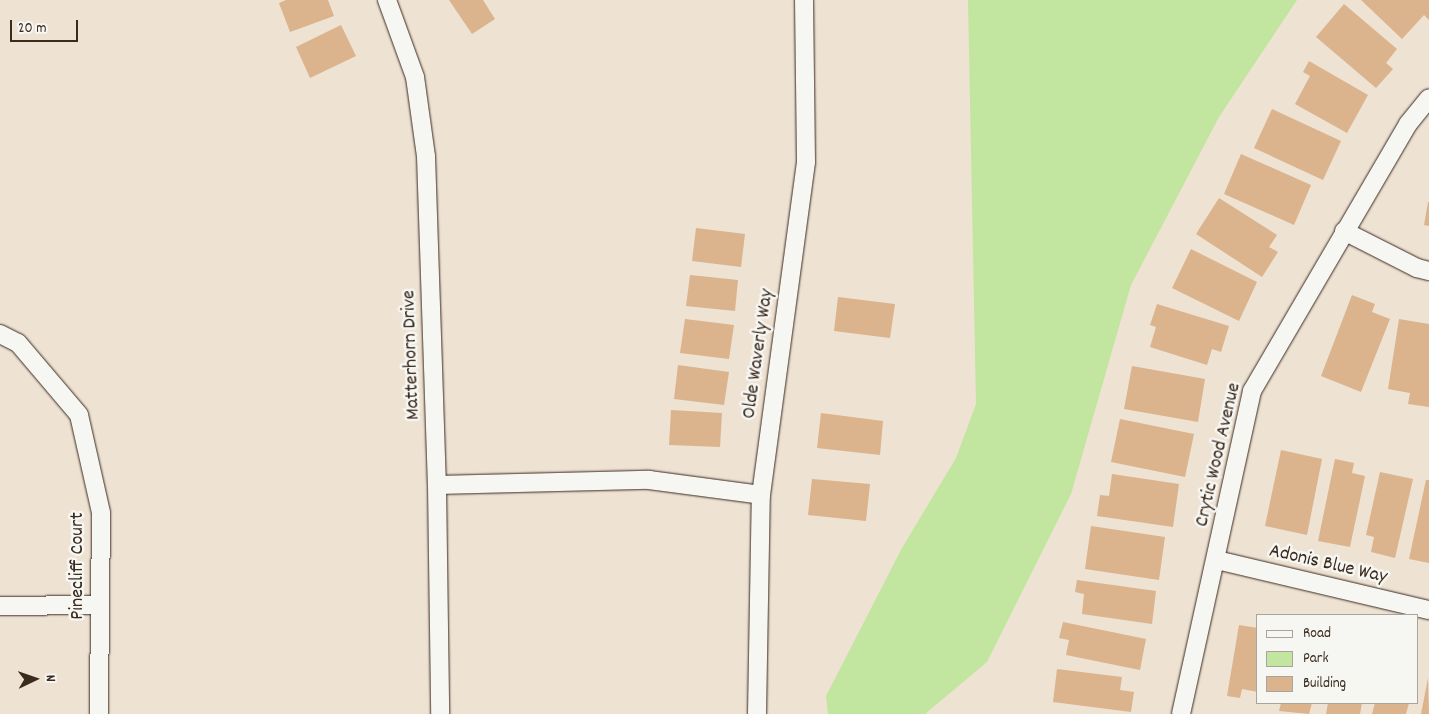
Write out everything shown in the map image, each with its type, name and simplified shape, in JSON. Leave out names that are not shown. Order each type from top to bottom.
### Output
[{"type":"street","name":"Matterhorn Drive","points":[[387,0],[415,77],[424,131],[437,485],[440,714]]},
{"type":"street","name":"Olde Waverly Way","points":[[757,714],[761,495],[806,162],[804,0]]},
{"type":"street","name":"Crytic Wood Avenue","points":[[1181,714],[1217,560],[1252,391],[1408,124],[1429,98]]},
{"type":"street","points":[[1344,231],[1416,268],[1429,271]]},
{"type":"street","name":"Pinecliff Court","points":[[0,334],[18,343],[79,414],[102,513],[99,714]]},
{"type":"street","points":[[437,485],[649,480],[761,495]]},
{"type":"street","name":"Adonis Blue Way","points":[[1217,560],[1429,610]]},
{"type":"street","points":[[0,606],[100,605]]},
{"type":"green space","points":[[968,0],[1297,0],[1219,117],[1131,285],[1071,494],[987,662],[925,714],[828,714],[826,696],[902,548],[956,458],[976,404]]},
{"type":"building","points":[[286,0],[328,0],[334,16],[290,32],[279,3]]},
{"type":"building","points":[[449,0],[483,0],[495,19],[472,34]]},
{"type":"building","points":[[1361,0],[1429,0],[1429,20],[1424,15],[1402,39]]},
{"type":"building","points":[[1344,4],[1397,49],[1386,63],[1393,69],[1376,88],[1316,37]]},
{"type":"building","points":[[341,25],[356,56],[310,78],[296,47]]},
{"type":"building","points":[[1309,61],[1368,95],[1347,133],[1295,104],[1310,76],[1303,72]]},
{"type":"building","points":[[1272,109],[1341,141],[1323,180],[1254,148]]},
{"type":"building","points":[[1241,154],[1311,185],[1294,225],[1224,194]]},
{"type":"building","points":[[1219,198],[1277,235],[1269,247],[1278,252],[1262,277],[1196,234]]},
{"type":"building","points":[[1429,202],[1429,226],[1424,225]]},
{"type":"building","points":[[696,228],[745,234],[741,267],[692,261]]},
{"type":"building","points":[[1191,249],[1257,282],[1239,321],[1172,288]]},
{"type":"building","points":[[690,275],[738,280],[735,311],[686,306]]},
{"type":"building","points":[[1352,295],[1375,304],[1372,312],[1390,319],[1361,392],[1321,376]]},
{"type":"building","points":[[838,297],[895,304],[890,338],[834,331]]},
{"type":"building","points":[[1157,304],[1229,326],[1221,352],[1212,349],[1207,365],[1150,347],[1156,327],[1150,325]]},
{"type":"building","points":[[685,319],[734,325],[729,359],[680,353]]},
{"type":"building","points":[[1399,319],[1429,324],[1429,407],[1408,404],[1410,393],[1388,389]]},
{"type":"building","points":[[678,365],[729,372],[724,405],[674,399]]},
{"type":"building","points":[[1132,366],[1205,379],[1198,422],[1124,409]]},
{"type":"building","points":[[671,410],[722,413],[720,447],[669,445]]},
{"type":"building","points":[[821,413],[883,421],[880,455],[817,448]]},
{"type":"building","points":[[1120,419],[1194,434],[1185,477],[1111,462]]},
{"type":"building","points":[[1281,450],[1322,459],[1307,535],[1265,526]]},
{"type":"building","points":[[1335,459],[1354,463],[1352,473],[1365,476],[1350,547],[1318,541]]},
{"type":"building","points":[[1380,472],[1413,479],[1395,558],[1371,552],[1374,537],[1366,535]]},
{"type":"building","points":[[1112,474],[1179,484],[1173,527],[1097,516],[1100,495],[1109,496]]},
{"type":"building","points":[[812,479],[870,484],[866,521],[808,515]]},
{"type":"building","points":[[1426,480],[1429,480],[1429,563],[1409,559]]},
{"type":"building","points":[[1091,526],[1165,537],[1159,580],[1085,569]]},
{"type":"building","points":[[1077,580],[1156,591],[1152,624],[1082,614],[1084,594],[1075,592]]},
{"type":"building","points":[[1063,622],[1146,639],[1140,670],[1066,655],[1069,640],[1059,638]]},
{"type":"building","points":[[1239,625],[1256,628],[1256,692],[1242,689],[1240,698],[1227,696]]},
{"type":"building","points":[[1057,669],[1122,677],[1120,690],[1134,692],[1131,712],[1053,702]]},
{"type":"building","points":[[1428,678],[1429,714],[1421,714]]},
{"type":"building","points":[[1281,704],[1312,704],[1309,714],[1279,711]]},
{"type":"building","points":[[1328,704],[1362,704],[1360,714],[1326,714]]},
{"type":"building","points":[[1375,704],[1409,704],[1406,714],[1372,714]]}]
